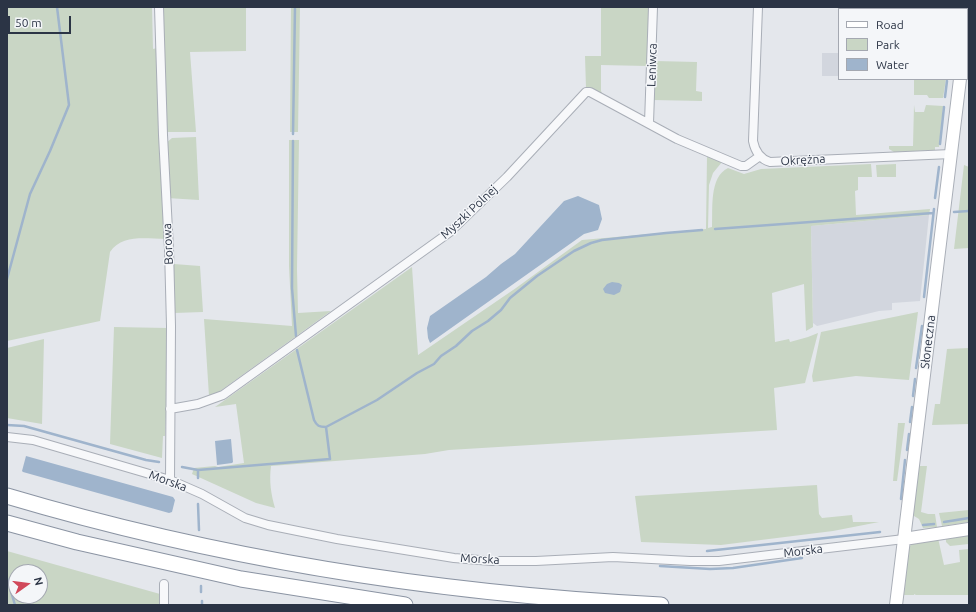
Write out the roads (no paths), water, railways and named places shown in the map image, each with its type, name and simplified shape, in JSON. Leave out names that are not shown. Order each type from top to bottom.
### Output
[{"type":"highway","points":[[7,496],[79,516],[236,554],[310,567],[406,582],[564,598],[661,605]]},
{"type":"highway","points":[[7,523],[77,542],[241,579],[405,605]]},
{"type":"main road","name":"Słoneczna","points":[[896,605],[960,80]]},
{"type":"main road","name":"Morska","points":[[904,539],[969,529]]},
{"type":"street","name":"Borowa","points":[[159,7],[171,326],[170,480]]},
{"type":"street","name":"Leniwca","points":[[649,123],[653,7]]},
{"type":"street","points":[[758,7],[753,141],[754,147],[760,156]]},
{"type":"street","name":"Myszki Polnej","points":[[170,409],[198,404],[223,394],[450,232],[507,177],[584,93],[590,92],[689,144],[741,166],[746,166],[760,156]]},
{"type":"street","name":"Okrężna","points":[[760,156],[763,160],[770,162],[951,154]]},
{"type":"street","name":"Morska","points":[[7,437],[33,440],[170,480],[202,494],[245,518],[278,528],[454,558],[515,561],[614,557],[719,561],[904,539]]},
{"type":"street","points":[[164,584],[164,605]]},
{"type":"water","points":[[578,196],[599,205],[602,219],[598,230],[584,234],[430,343],[427,328],[430,316],[486,277],[515,254],[564,201]]},
{"type":"water","points":[[612,282],[622,285],[620,292],[614,295],[605,293],[603,289],[607,284]]},
{"type":"water","points":[[231,439],[233,462],[217,465],[215,441]]},
{"type":"water","points":[[26,456],[173,497],[175,500],[172,512],[169,513],[23,472]]},
{"type":"waterway","points":[[7,279],[30,194],[69,105],[57,7]]},
{"type":"waterway","points":[[293,134],[295,7]]},
{"type":"waterway","points":[[945,97],[947,81]]},
{"type":"waterway","points":[[940,144],[944,107]]},
{"type":"waterway","points":[[293,141],[292,288],[296,336]]},
{"type":"waterway","points":[[935,198],[939,167]]},
{"type":"waterway","points":[[924,297],[934,209]]},
{"type":"waterway","points":[[954,212],[969,211]]},
{"type":"waterway","points":[[715,229],[933,213]]},
{"type":"waterway","points":[[297,350],[314,420],[318,426],[326,427],[377,400],[417,373],[434,364],[441,356],[456,346],[472,331],[488,321],[501,310],[510,298],[537,276],[574,251],[591,243],[602,240],[702,230]]},
{"type":"waterway","points":[[916,368],[922,326]]},
{"type":"waterway","points":[[913,396],[915,379]]},
{"type":"waterway","points":[[910,422],[912,407]]},
{"type":"waterway","points":[[7,425],[24,426],[146,460],[159,462]]},
{"type":"waterway","points":[[198,478],[198,470],[330,459],[326,427]]},
{"type":"waterway","points":[[907,450],[909,434]]},
{"type":"waterway","points":[[901,499],[905,460]]},
{"type":"waterway","points":[[182,467],[198,470]]},
{"type":"waterway","points":[[198,504],[199,530]]},
{"type":"waterway","points":[[944,522],[969,518]]},
{"type":"waterway","points":[[923,525],[934,524]]},
{"type":"waterway","points":[[707,551],[880,532]]},
{"type":"waterway","points":[[660,566],[710,569],[733,568],[802,558]]},
{"type":"waterway","points":[[7,578],[15,605]]},
{"type":"waterway","points":[[201,586],[201,592]]}]
